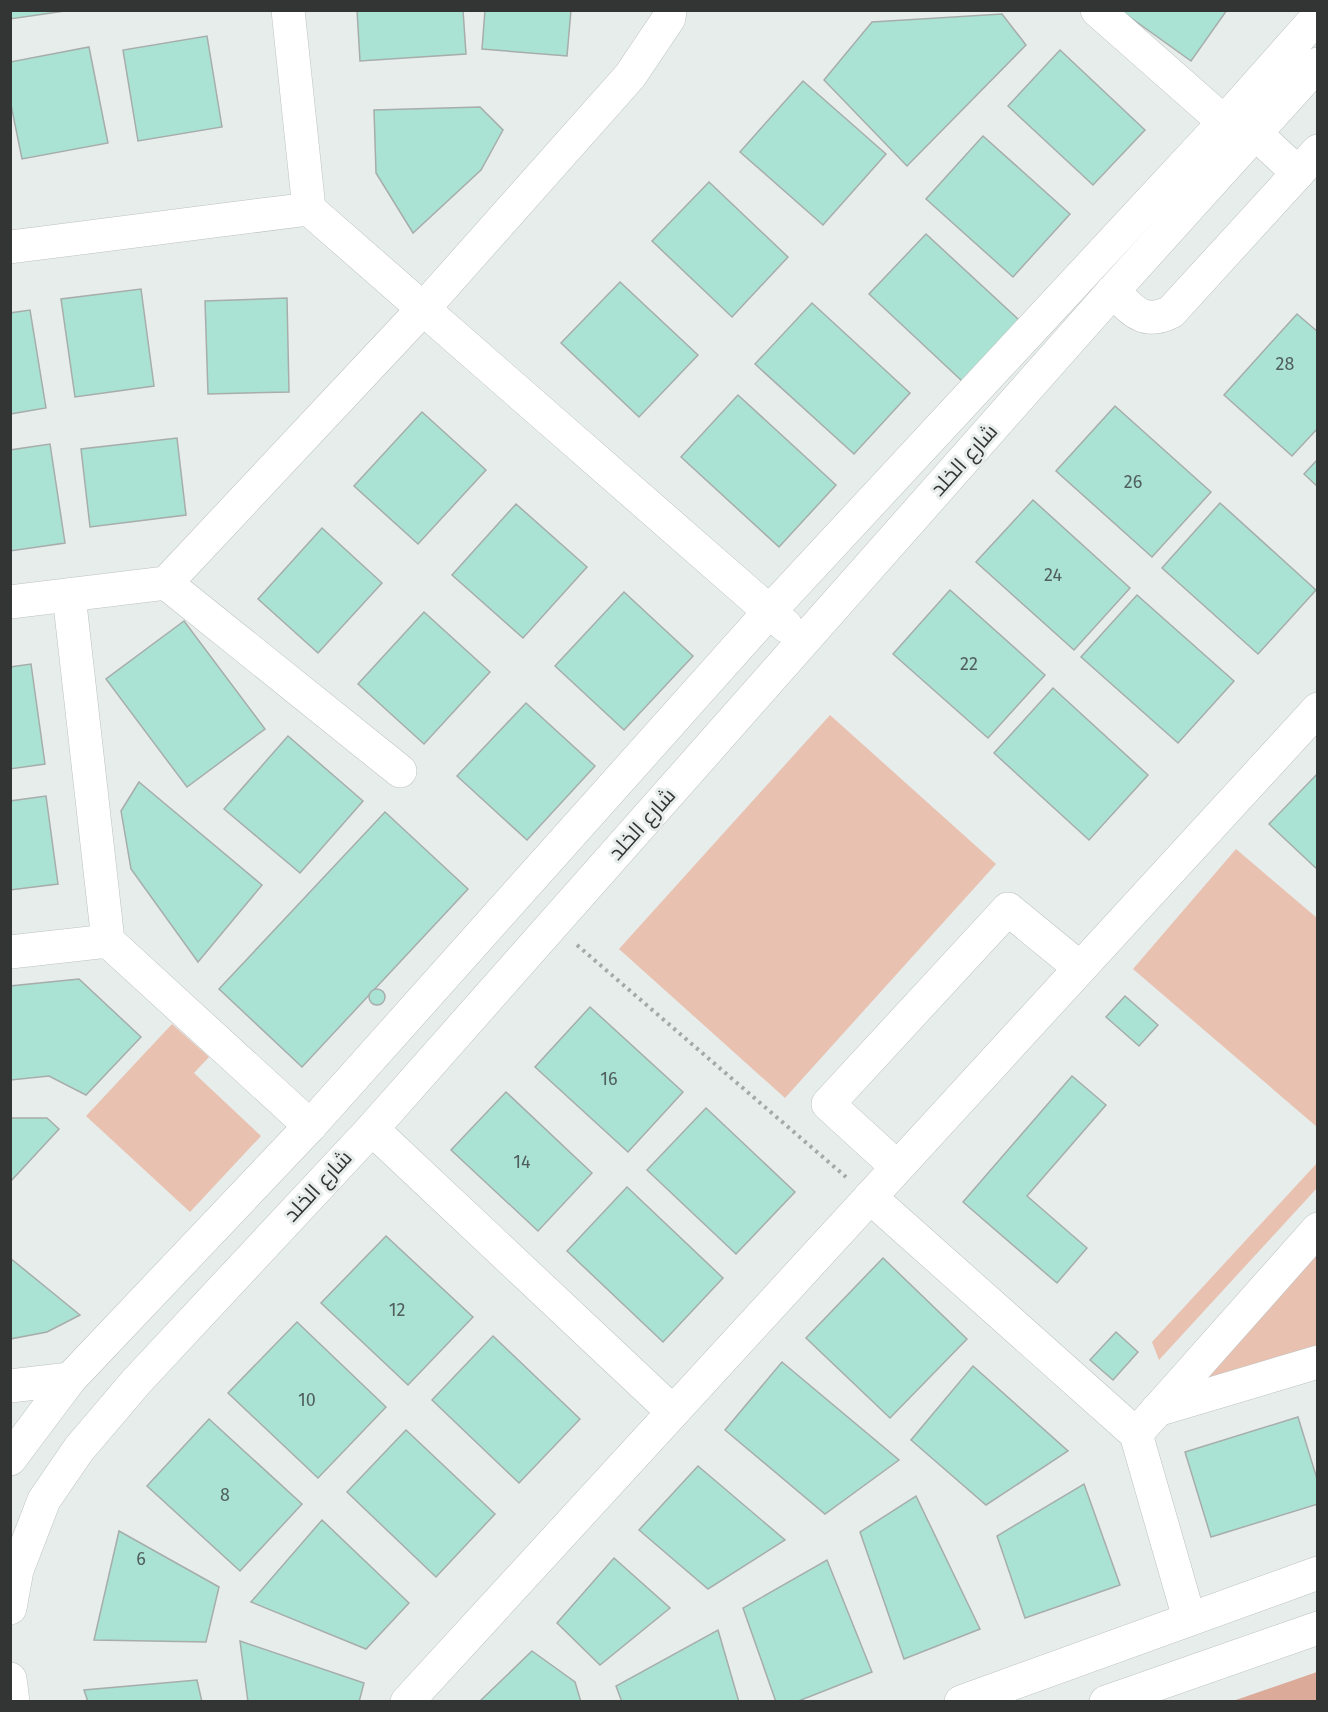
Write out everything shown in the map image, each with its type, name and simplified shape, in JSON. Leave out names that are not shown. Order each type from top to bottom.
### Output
[{"type":"street","points":[[288,10],[309,209],[803,641]]},
{"type":"street","points":[[10,602],[166,583],[423,309],[630,76],[669,18],[670,10]]},
{"type":"street","points":[[1097,10],[1224,122]]},
{"type":"street","points":[[10,1459],[70,1379],[310,1126],[769,612],[1224,122],[1317,16]]},
{"type":"street","name":"شارع الخلد","points":[[10,1608],[17,1570],[44,1500],[79,1449],[136,1382],[372,1129],[1113,291],[1317,64]]},
{"type":"street","points":[[1113,291],[1135,313],[1148,318],[1160,318],[1171,312],[1308,162],[1256,134]]},
{"type":"street","points":[[10,248],[309,209]]},
{"type":"street","points":[[166,583],[400,771]]},
{"type":"street","points":[[69,595],[108,941],[310,1126]]},
{"type":"street","points":[[407,1701],[1317,709]]},
{"type":"street","points":[[897,1167],[828,1104],[953,968],[1008,909],[1080,968]]},
{"type":"street","points":[[10,952],[108,941]]},
{"type":"street","points":[[372,1129],[673,1412]]},
{"type":"street","points":[[870,1197],[1136,1434],[1189,1618]]},
{"type":"street","points":[[1136,1434],[1317,1229]]},
{"type":"street","points":[[101,1347],[136,1382]]},
{"type":"street","points":[[1157,1410],[1317,1362]]},
{"type":"street","points":[[10,1386],[70,1379]]},
{"type":"street","points":[[961,1701],[1317,1573]]},
{"type":"street","points":[[1106,1701],[1317,1628]]},
{"type":"street","points":[[10,1679],[13,1701]]},
{"type":"path","points":[[552,924],[870,1197]]},
{"type":"shaded area","points":[[830,715],[996,864],[785,1098],[619,949]]},
{"type":"shaded area","points":[[1236,849],[1317,918],[1317,1127],[1133,969]]},
{"type":"shaded area","points":[[172,1024],[209,1057],[194,1073],[261,1136],[190,1212],[86,1116]]},
{"type":"shaded area","points":[[1317,1163],[1317,1188],[1159,1360],[1152,1342]]},
{"type":"shaded area","points":[[1317,1255],[1317,1352],[1192,1393]]},
{"type":"shaded area","points":[[1317,1672],[1317,1701],[1233,1701]]},
{"type":"building","points":[[10,10],[72,10],[10,19]]},
{"type":"building","points":[[357,10],[463,10],[466,54],[360,61]]},
{"type":"building","points":[[485,10],[571,10],[567,56],[482,49]]},
{"type":"building","points":[[1120,10],[1227,10],[1191,61]]},
{"type":"building","points":[[1002,14],[1026,45],[907,166],[824,80],[872,22]]},
{"type":"building","points":[[207,36],[222,127],[138,141],[123,50]]},
{"type":"building","points":[[89,47],[108,143],[22,159],[10,100],[10,62]]},
{"type":"building","points":[[1060,50],[1145,130],[1093,185],[1008,106]]},
{"type":"building","points":[[803,81],[886,154],[823,225],[740,152]]},
{"type":"building","points":[[480,107],[503,130],[481,170],[413,233],[376,173],[374,110]]},
{"type":"building","points":[[983,136],[1070,214],[1013,277],[926,199]]},
{"type":"building","points":[[709,182],[788,257],[732,317],[652,241]]},
{"type":"building","points":[[926,234],[1019,320],[962,381],[869,294]]},
{"type":"building","points":[[620,282],[698,355],[639,417],[561,343]]},
{"type":"building","points":[[141,289],[154,386],[75,397],[61,299]]},
{"type":"building","points":[[287,298],[289,392],[208,394],[205,301]]},
{"type":"building","points":[[812,303],[910,393],[854,454],[755,364]]},
{"type":"building","points":[[30,310],[46,408],[10,414],[10,313]]},
{"type":"building","points":[[1297,314],[1318,332],[1318,428],[1292,456],[1224,395]]},
{"type":"building","points":[[738,395],[836,485],[779,547],[681,457]]},
{"type":"building","points":[[1115,406],[1211,492],[1152,557],[1056,471]]},
{"type":"building","points":[[422,412],[486,470],[418,544],[354,486]]},
{"type":"building","points":[[177,438],[186,515],[90,527],[81,449]]},
{"type":"building","points":[[50,444],[65,543],[10,551],[10,450]]},
{"type":"building","points":[[1318,459],[1318,487],[1304,474]]},
{"type":"building","points":[[1033,500],[1130,588],[1074,650],[976,562]]},
{"type":"building","points":[[1220,503],[1316,590],[1258,654],[1162,568]]},
{"type":"building","points":[[516,504],[587,567],[523,638],[452,575]]},
{"type":"building","points":[[322,528],[382,583],[318,653],[258,599]]},
{"type":"building","points":[[950,590],[1045,675],[988,738],[893,654]]},
{"type":"building","points":[[624,592],[693,656],[624,730],[555,666]]},
{"type":"building","points":[[1137,595],[1234,681],[1178,743],[1081,657]]},
{"type":"building","points":[[424,612],[490,672],[424,744],[358,684]]},
{"type":"building","points":[[184,621],[265,729],[187,787],[106,679]]},
{"type":"building","points":[[31,664],[45,764],[10,769],[10,667]]},
{"type":"building","points":[[1053,688],[1148,775],[1089,840],[994,753]]},
{"type":"building","points":[[526,703],[595,766],[527,840],[457,776]]},
{"type":"building","points":[[288,736],[363,801],[300,873],[224,809]]},
{"type":"building","points":[[1318,773],[1318,870],[1269,824]]},
{"type":"building","points":[[139,782],[262,885],[198,962],[131,869],[121,811]]},
{"type":"building","points":[[46,796],[58,884],[10,890],[10,801]]},
{"type":"building","points":[[385,812],[468,889],[302,1067],[219,989]]},
{"type":"building","points":[[79,979],[141,1037],[86,1095],[49,1076],[11,1080],[10,986]]},
{"type":"building","points":[[374,989],[380,989],[385,997],[383,1003],[374,1005],[369,1000],[369,994]]},
{"type":"building","points":[[1125,996],[1158,1025],[1139,1046],[1106,1017]]},
{"type":"building","points":[[590,1007],[683,1092],[628,1152],[535,1067]]},
{"type":"building","points":[[1072,1076],[1106,1105],[1027,1196],[1087,1248],[1057,1283],[963,1202]]},
{"type":"building","points":[[506,1092],[592,1173],[538,1231],[451,1150]]},
{"type":"building","points":[[706,1108],[795,1192],[736,1254],[647,1170]]},
{"type":"building","points":[[10,1118],[47,1118],[59,1129],[10,1182]]},
{"type":"building","points":[[627,1187],[723,1278],[663,1342],[567,1251]]},
{"type":"building","points":[[386,1236],[473,1317],[408,1385],[321,1303]]},
{"type":"building","points":[[10,1258],[80,1315],[47,1332],[10,1339]]},
{"type":"building","points":[[883,1258],[967,1339],[890,1418],[806,1338]]},
{"type":"building","points":[[297,1322],[386,1407],[318,1478],[228,1393]]},
{"type":"building","points":[[1116,1332],[1138,1352],[1113,1380],[1090,1360]]},
{"type":"building","points":[[493,1336],[580,1419],[519,1483],[432,1400]]},
{"type":"building","points":[[782,1362],[899,1460],[825,1514],[725,1430]]},
{"type":"building","points":[[973,1366],[1068,1451],[986,1505],[911,1440]]},
{"type":"building","points":[[1298,1417],[1318,1482],[1318,1504],[1211,1537],[1185,1452]]},
{"type":"building","points":[[209,1419],[302,1504],[240,1571],[147,1486]]},
{"type":"building","points":[[406,1430],[495,1514],[436,1577],[347,1492]]},
{"type":"building","points":[[698,1466],[785,1540],[708,1589],[639,1530]]},
{"type":"building","points":[[1084,1484],[1120,1585],[1025,1618],[997,1536]]},
{"type":"building","points":[[916,1496],[980,1629],[904,1659],[860,1532]]},
{"type":"building","points":[[322,1520],[409,1603],[366,1649],[251,1602]]},
{"type":"building","points":[[119,1531],[219,1587],[206,1642],[94,1640]]},
{"type":"building","points":[[614,1558],[670,1608],[600,1665],[557,1623]]},
{"type":"building","points":[[827,1560],[872,1672],[796,1702],[776,1702],[743,1608]]},
{"type":"building","points":[[718,1630],[739,1702],[622,1702],[616,1686]]},
{"type":"building","points":[[240,1641],[364,1683],[359,1702],[248,1702]]},
{"type":"building","points":[[532,1651],[575,1682],[581,1702],[479,1702]]},
{"type":"building","points":[[197,1680],[202,1702],[88,1702],[84,1690]]}]
